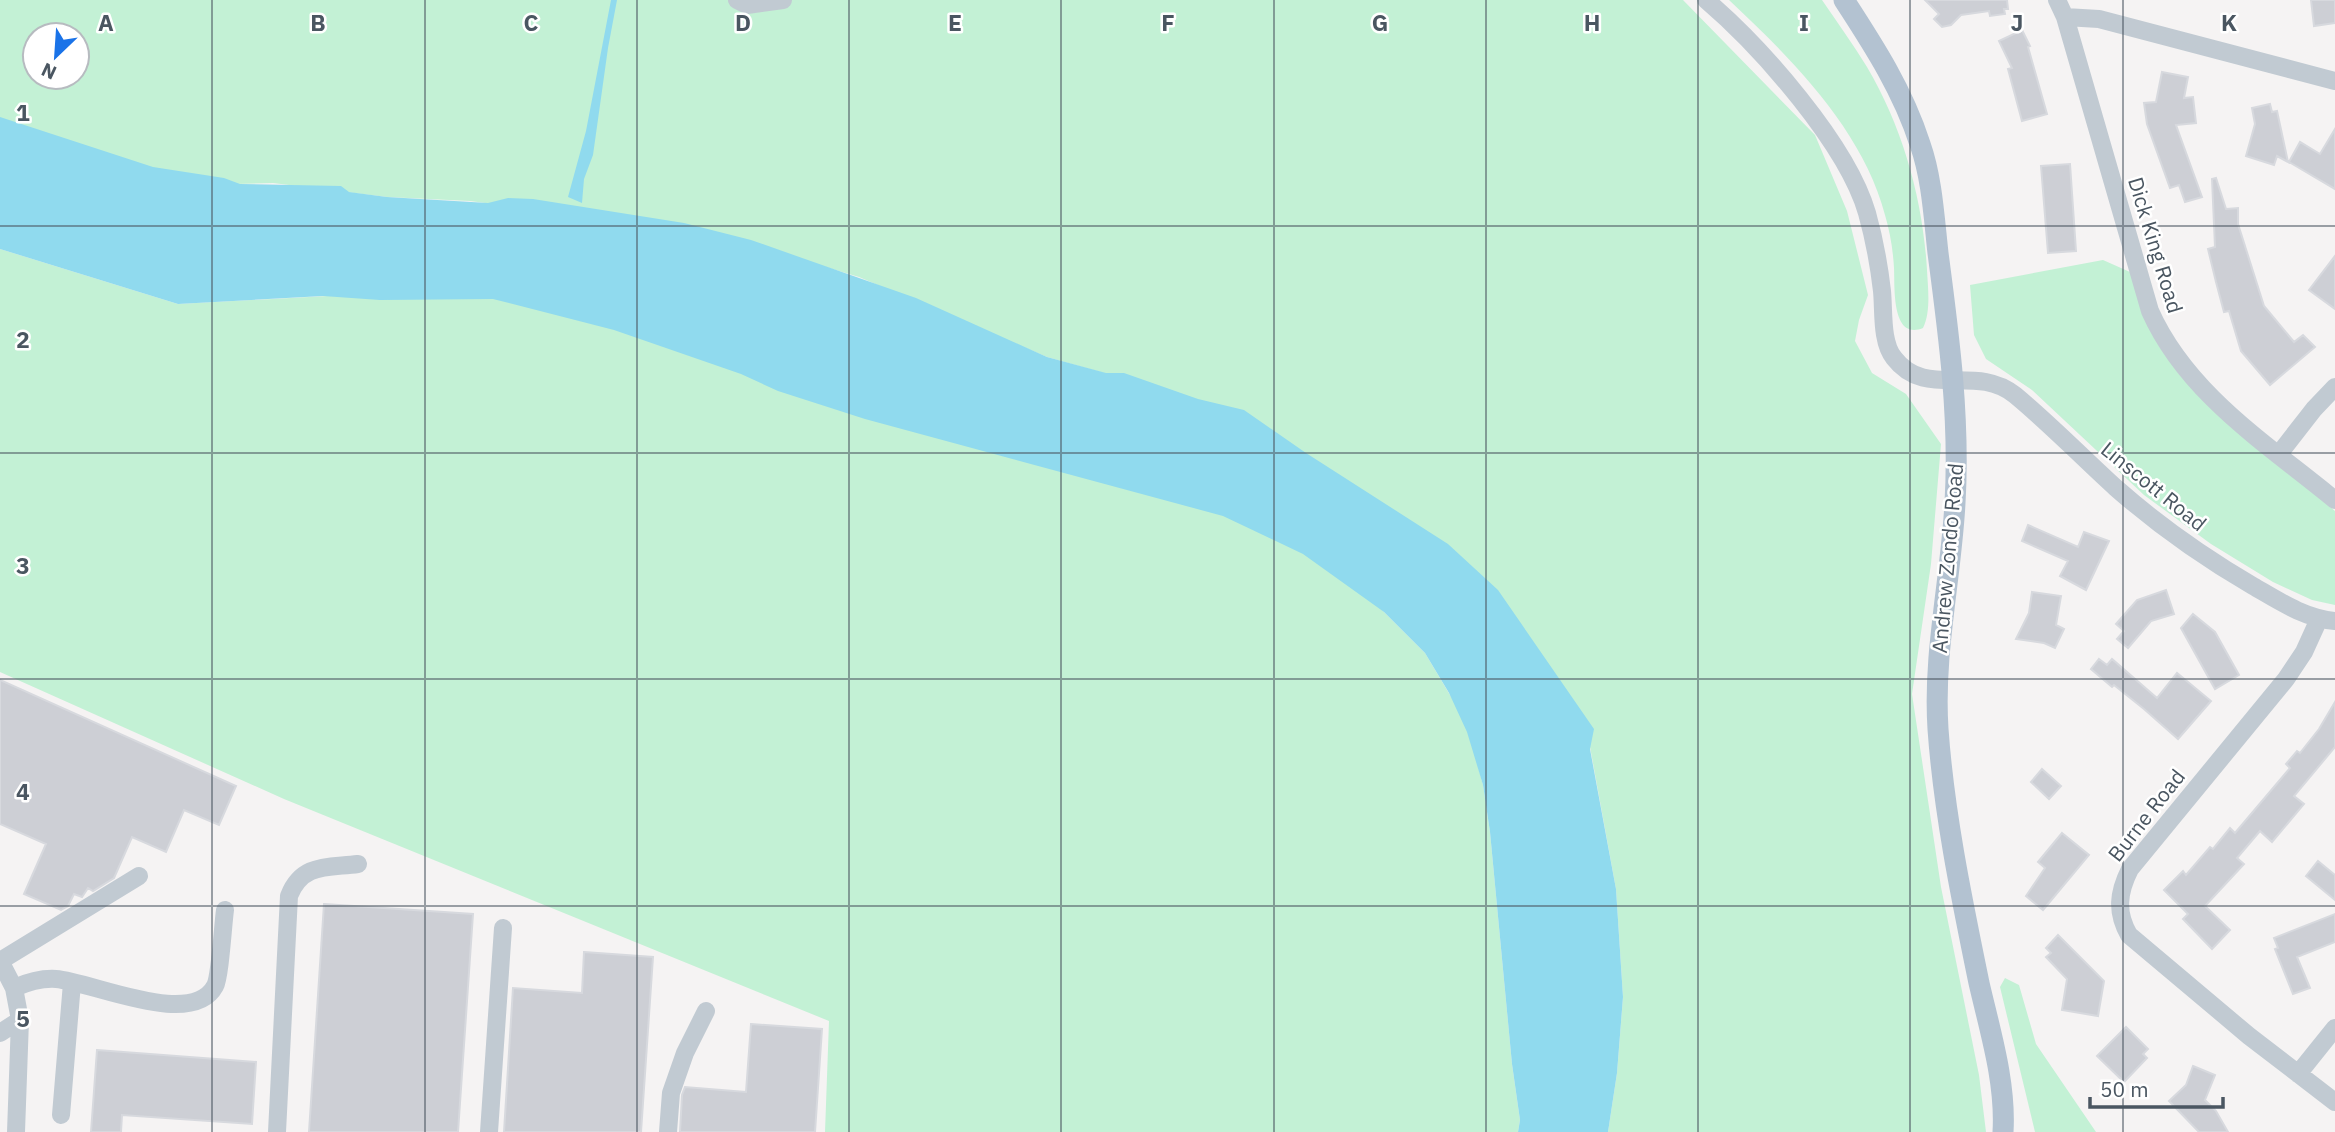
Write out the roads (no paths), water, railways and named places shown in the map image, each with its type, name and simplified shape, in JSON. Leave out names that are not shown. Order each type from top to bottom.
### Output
[{"type":"main road","name":"Andrew Zondo Road","points":[[1844,0],[1883,59],[1907,108],[1921,146],[1929,181],[1953,379],[1956,451],[1955,504],[1937,662],[1938,730],[1945,794],[1964,904],[2003,1095],[2003,1132]]},
{"type":"main road","points":[[2003,1095],[2010,1105],[2020,1132]]},
{"type":"street","points":[[737,0],[747,5],[783,0]]},
{"type":"street","name":"Linscott Road","points":[[1706,0],[1782,79],[1821,127],[1849,173],[1867,211],[1891,355],[1905,370],[1924,379],[1981,380],[2006,388],[2117,489],[2164,527],[2223,568],[2290,607],[2327,620]]},
{"type":"street","name":"Dick King Road","points":[[2057,0],[2065,17],[2150,311],[2161,335],[2200,387],[2335,500]]},
{"type":"street","points":[[2065,17],[2099,19],[2335,81]]},
{"type":"street","points":[[2279,454],[2335,387]]},
{"type":"street","name":"Burne Road","points":[[2327,620],[2286,679],[2130,869],[2122,886],[2119,906],[2121,921],[2129,935],[2335,1102]]},
{"type":"street","points":[[277,1132],[289,896],[300,875],[308,870],[358,864]]},
{"type":"street","points":[[16,1132],[9,1108],[20,1020],[14,988],[0,961],[139,876]]},
{"type":"street","points":[[14,988],[36,980],[57,979],[159,1003],[186,1004],[203,999],[216,985],[225,910]]},
{"type":"street","points":[[489,1132],[503,928]]},
{"type":"street","points":[[61,1115],[72,983]]},
{"type":"street","points":[[668,1132],[671,1093],[685,1054],[706,1011]]},
{"type":"street","points":[[0,1033],[20,1020]]},
{"type":"street","points":[[2298,1074],[2335,1028]]},
{"type":"water","points":[[611,0],[617,0],[593,155],[584,179],[582,203],[568,197],[586,131]]},
{"type":"water","points":[[0,117],[153,167],[224,178],[240,184],[341,186],[349,192],[387,197],[488,203],[508,198],[533,199],[684,223],[751,240],[916,298],[1047,357],[1106,373],[1124,373],[1198,399],[1244,410],[1448,544],[1498,590],[1594,729],[1590,749],[1616,889],[1623,997],[1617,1073],[1608,1132],[1518,1132],[1520,1120],[1512,1064],[1490,832],[1483,785],[1467,732],[1449,693],[1425,653],[1384,612],[1303,554],[1223,516],[865,419],[778,391],[741,374],[614,330],[493,299],[380,300],[323,296],[178,304],[0,249]]}]
